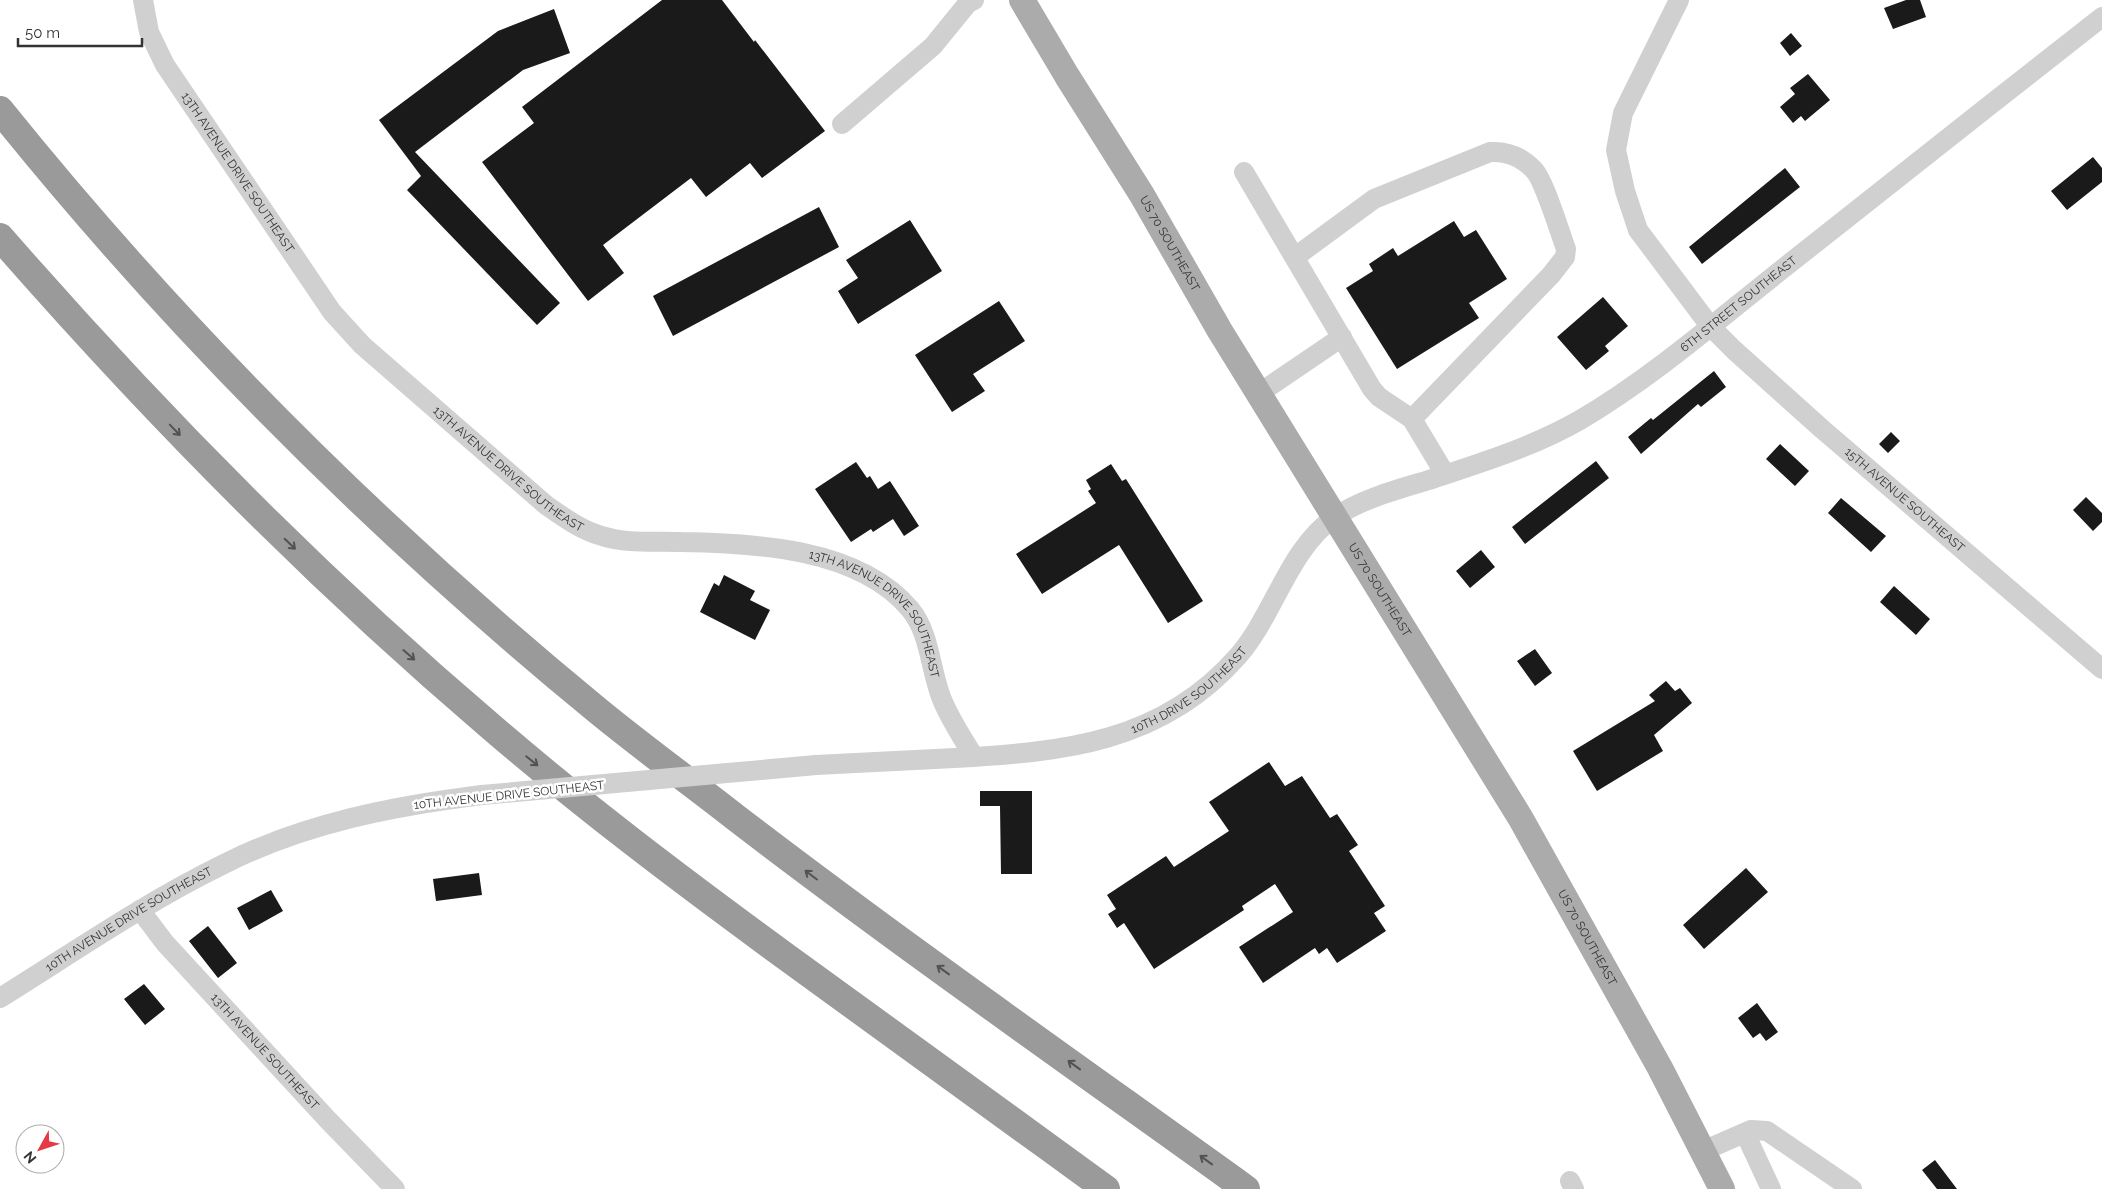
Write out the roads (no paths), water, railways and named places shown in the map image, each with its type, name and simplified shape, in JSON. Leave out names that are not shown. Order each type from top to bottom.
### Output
[{"type":"highway","points":[[0,110],[102,231],[180,318],[268,409],[335,476],[524,650],[600,713],[822,883],[1246,1189]]},
{"type":"highway","points":[[0,237],[142,394],[263,518],[378,628],[490,727],[606,821],[722,909],[1106,1189]]},
{"type":"highway","points":[[0,259],[78,338],[142,394]]},
{"type":"main road","name":"US 70 SOUTHEAST","points":[[1022,0],[1067,76],[1142,195],[1216,325],[1258,394],[1521,819],[1650,1051],[1722,1189]]},
{"type":"street","name":"13TH AVENUE DRIVE SOUTHEAST","points":[[143,0],[149,32],[165,65],[326,305],[362,345],[546,504],[580,526],[602,536],[628,541],[712,543],[798,552],[836,562],[885,586],[902,600],[920,623],[942,698],[955,726],[974,756]]},
{"type":"street","points":[[842,124],[933,46],[968,3],[974,0]]},
{"type":"street","name":"15TH AVENUE SOUTHEAST","points":[[1679,0],[1623,112],[1616,150],[1624,191],[1638,230],[1710,326],[1822,429],[2102,669]]},
{"type":"street","name":"6TH STREET SOUTHEAST","points":[[1334,518],[1389,492],[1531,443],[1581,419],[1633,384],[1710,326],[2102,16]]},
{"type":"street","points":[[1295,258],[1374,199],[1490,152],[1504,151],[1523,161],[1536,171],[1566,249],[1565,257],[1552,275],[1412,419]]},
{"type":"street","points":[[1244,172],[1372,389],[1379,397],[1412,419],[1445,474]]},
{"type":"street","points":[[1258,394],[1342,337]]},
{"type":"street","name":"10TH DRIVE SOUTHEAST","points":[[974,756],[1045,751],[1100,741],[1141,727],[1189,701],[1220,675],[1240,653],[1258,630],[1273,604],[1285,577],[1298,557],[1334,518]]},
{"type":"street","name":"10TH AVENUE DRIVE SOUTHEAST","points":[[0,998],[140,910],[225,863],[299,833],[376,811],[482,795],[816,765],[974,756]]},
{"type":"street","name":"13TH AVENUE SOUTHEAST","points":[[140,910],[165,943],[327,1119],[395,1189]]},
{"type":"street","points":[[1703,1151],[1751,1130],[1767,1131],[1852,1189]]},
{"type":"street","points":[[1746,1132],[1772,1189]]}]
